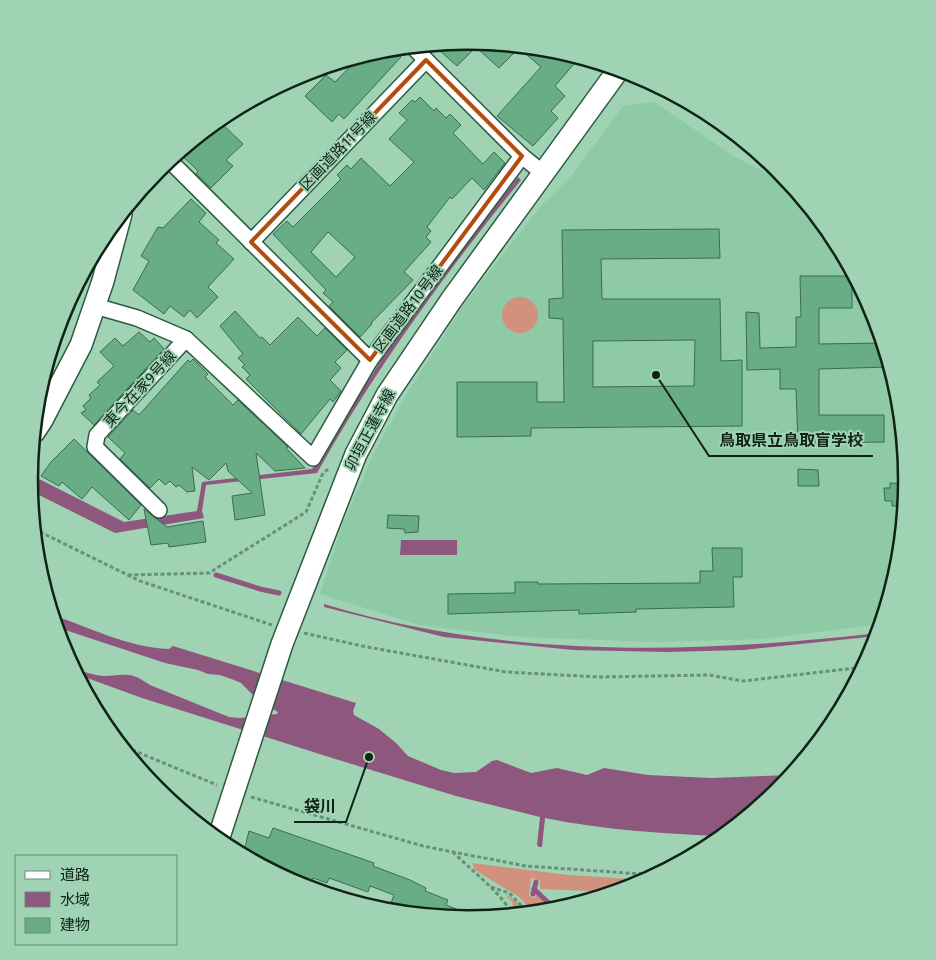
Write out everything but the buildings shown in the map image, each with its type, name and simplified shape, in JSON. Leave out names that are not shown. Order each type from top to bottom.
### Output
[{"type":"main road","name":"卯垣正蓮寺線","points":[[221,832],[284,637],[351,466],[387,395],[452,299],[615,75]]},
{"type":"main road","points":[[42,421],[81,345],[95,306],[116,233]]},
{"type":"street","points":[[418,52],[522,156],[544,174]]},
{"type":"street","name":"区画道路11号線","points":[[251,242],[426,60]]},
{"type":"street","name":"区画道路10号線","points":[[174,166],[370,360],[522,156]]},
{"type":"street","name":"東今在家9号線","points":[[95,306],[137,318],[186,339],[97,435],[95,447],[158,510]]},
{"type":"street","points":[[186,339],[313,458],[370,360]]},
{"type":"path","points":[[128,575],[209,573],[306,512],[323,473],[334,465],[351,466]]},
{"type":"path","points":[[41,533],[128,575],[284,637],[362,646],[506,672],[599,677],[709,676],[743,682],[855,668]]},
{"type":"path","points":[[132,749],[423,846],[526,866],[641,874]]},
{"type":"path","points":[[452,852],[488,886],[508,909]]},
{"type":"path","points":[[488,886],[509,893],[524,907]]},
{"type":"highlighted area","points":[[426,60],[522,156],[370,360],[251,242]]},
{"type":"shaded area","points":[[654,102],[735,157],[770,174],[810,218],[841,265],[854,290],[866,315],[884,369],[895,424],[898,452],[898,508],[895,536],[884,591],[873,625],[762,639],[660,642],[520,637],[419,625],[320,594],[343,523],[374,453],[403,400],[464,304],[540,207],[571,176],[623,106]]},
{"type":"shaded area","points":[[520,297],[527,298],[533,302],[537,308],[537,322],[533,328],[527,332],[520,333],[513,332],[507,328],[503,322],[502,315],[503,308],[507,302],[513,298]]},
{"type":"shaded area","points":[[472,863],[569,875],[631,879],[595,891],[540,889],[540,880],[531,878],[529,896],[535,898],[536,894],[546,903],[528,906],[519,897],[475,870]]},
{"type":"shaded area","points":[[505,894],[516,901],[521,907],[514,908],[512,902]]},
{"type":"water","points":[[518,177],[521,180],[439,286],[387,359],[339,434],[317,473],[206,485],[202,511],[204,518],[115,533],[38,494],[38,479],[124,522],[197,511],[202,482],[312,469],[385,354],[440,274]]},
{"type":"water","points":[[401,540],[457,540],[457,555],[400,555]]},
{"type":"water","points":[[324,604],[392,622],[461,635],[530,643],[600,647],[669,648],[739,645],[870,634],[869,637],[743,650],[667,652],[573,650],[444,637],[324,607]]},
{"type":"water","points":[[60,618],[124,641],[169,649],[173,646],[356,703],[353,711],[354,715],[379,729],[408,756],[441,770],[454,773],[476,772],[492,761],[497,760],[531,773],[557,768],[587,775],[604,768],[648,775],[711,778],[781,775],[752,804],[711,835],[634,831],[589,826],[545,818],[542,847],[539,847],[537,845],[540,817],[456,796],[142,698],[86,678],[83,671],[101,676],[133,676],[150,685],[229,717],[240,718],[277,714],[278,712],[259,701],[241,683],[220,675],[208,674],[165,663],[64,630]]},
{"type":"waterway","points":[[216,575],[279,593]]},
{"type":"waterway","points":[[533,894],[536,882]]},
{"type":"waterway","points":[[534,889],[548,903]]},
{"type":"place","name":"鳥取県立鳥取盲学校","points":[[656,375]]},
{"type":"place","name":"袋川","points":[[369,757]]}]
